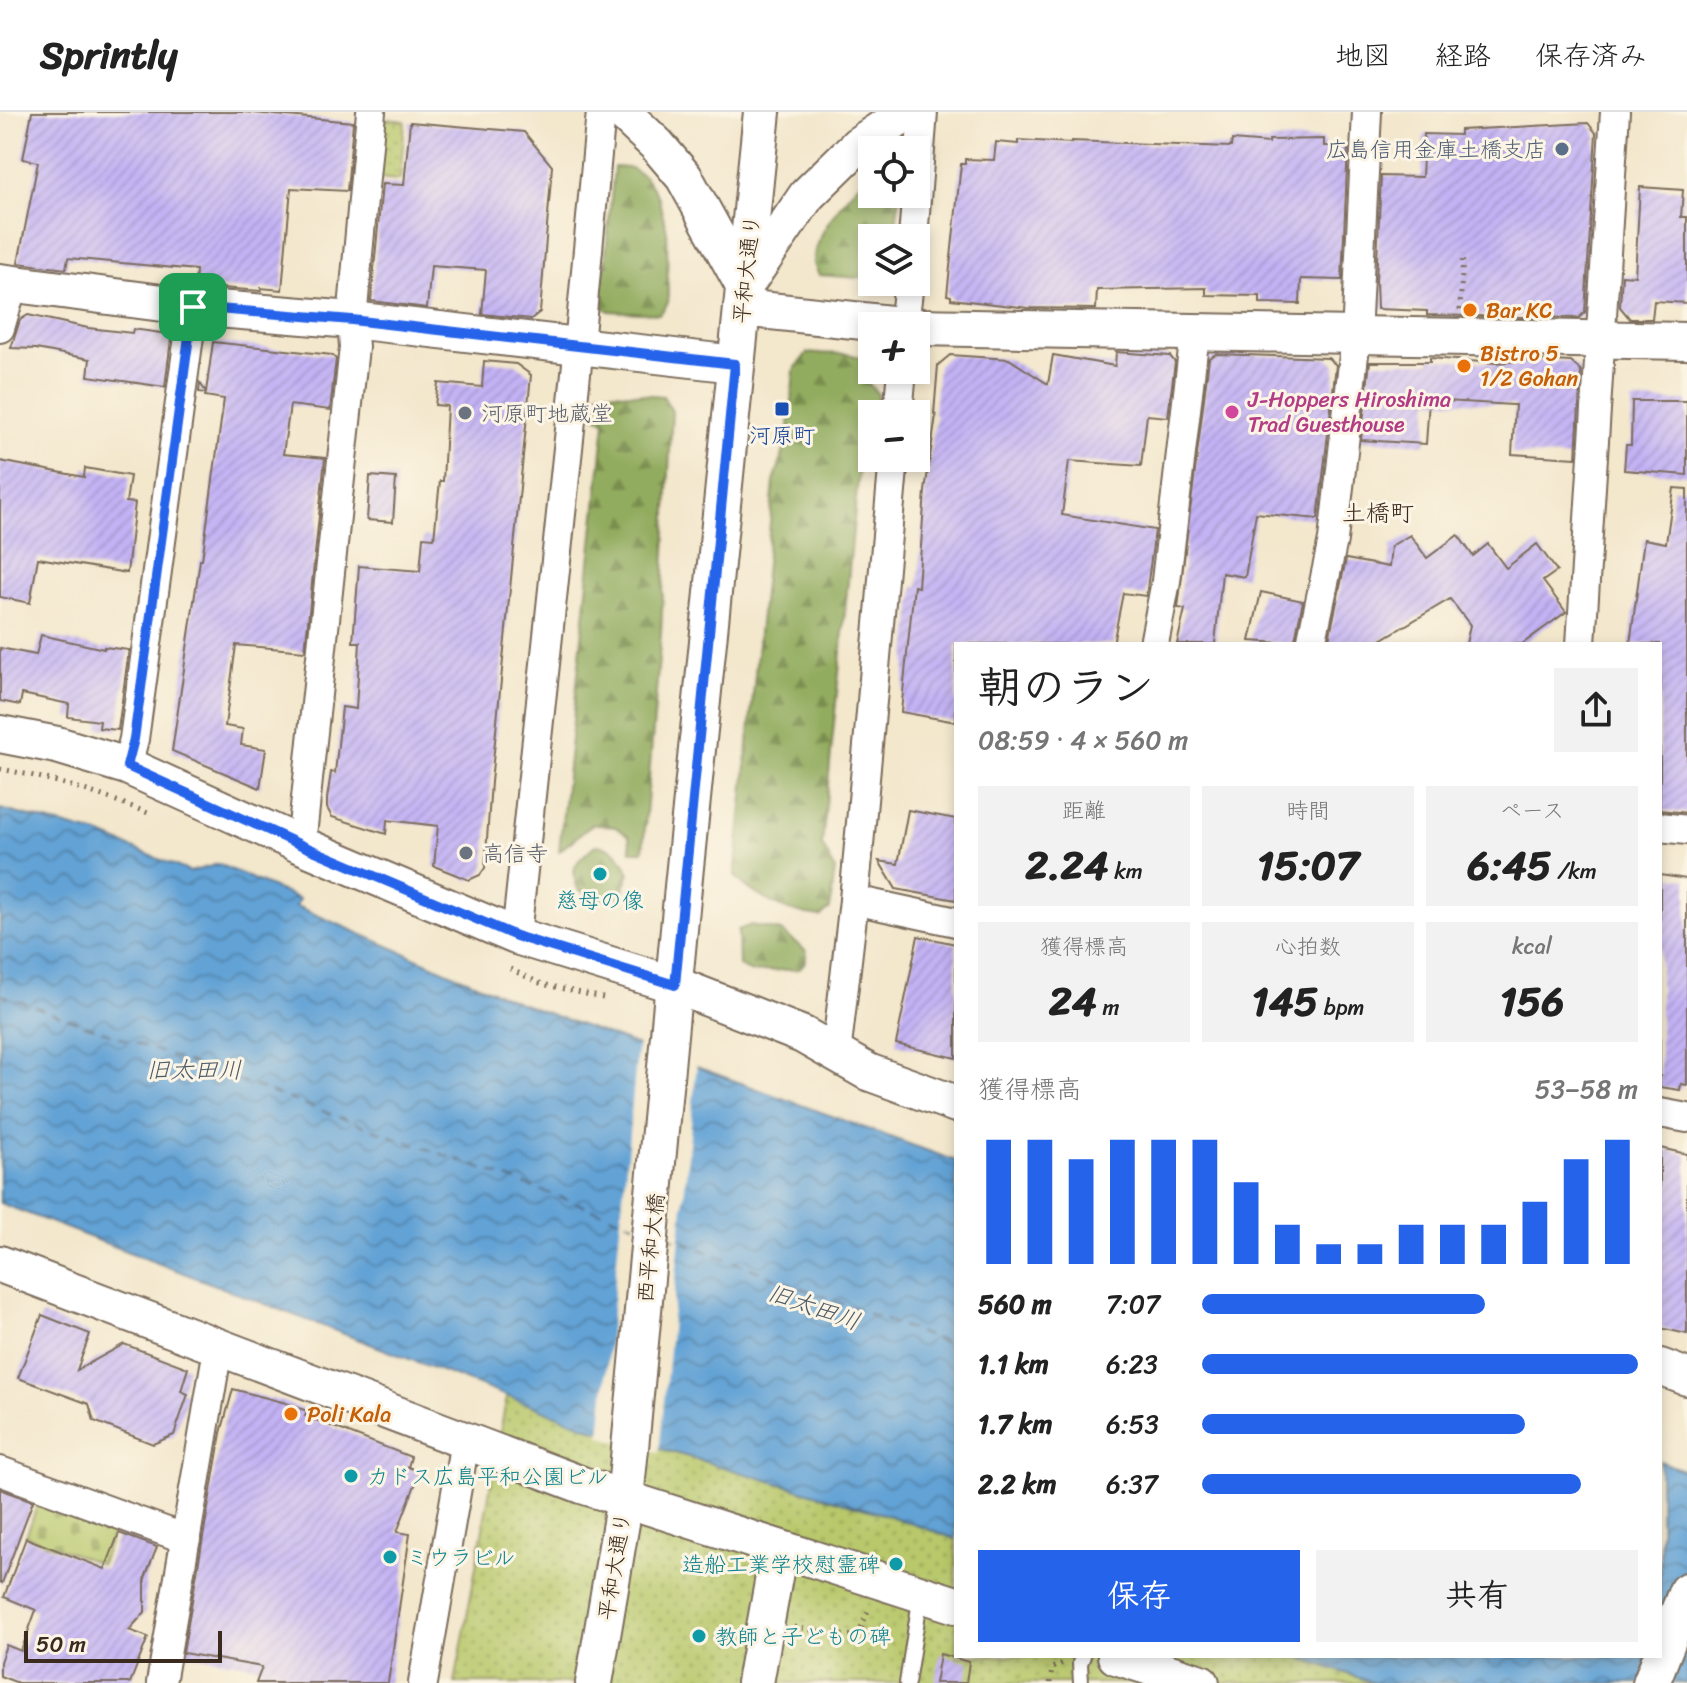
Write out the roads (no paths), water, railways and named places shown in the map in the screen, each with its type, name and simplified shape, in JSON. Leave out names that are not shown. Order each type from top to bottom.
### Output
[{"type":"street","points":[[301,845],[354,347],[352,320],[371,112]]},
{"type":"street","points":[[516,936],[601,112]]},
{"type":"street","points":[[622,112],[657,145],[684,177],[743,297]]},
{"type":"street","name":"平和大通り","points":[[669,1048],[762,112]]},
{"type":"street","points":[[743,297],[807,195],[858,145],[907,112]]},
{"type":"street","points":[[914,224],[923,112]]},
{"type":"street","points":[[1311,642],[1333,540],[1356,337],[1367,112]]},
{"type":"street","points":[[1581,642],[1615,112]]},
{"type":"street","points":[[0,328],[6,283],[193,307],[352,320],[735,364]]},
{"type":"street","points":[[743,297],[858,317]]},
{"type":"street","points":[[127,766],[134,739],[193,307]]},
{"type":"street","points":[[930,327],[1687,341]]},
{"type":"street","points":[[1154,642],[1166,581],[1195,333]]},
{"type":"street","points":[[836,1055],[854,900],[893,472]]},
{"type":"street","points":[[0,734],[57,745],[127,766],[301,845],[516,936],[675,985],[803,1035],[868,1072],[954,1103]]},
{"type":"street","points":[[1662,827],[1687,830]]},
{"type":"street","points":[[854,900],[954,922]]},
{"type":"street","name":"西平和大橋","points":[[630,1448],[669,1048]]},
{"type":"street","points":[[1662,1113],[1687,1118]]},
{"type":"street","points":[[0,1264],[625,1499],[954,1604]]},
{"type":"street","points":[[161,1683],[218,1348]]},
{"type":"street","points":[[1662,1368],[1687,1377]]},
{"type":"street","points":[[423,1683],[465,1441]]},
{"type":"street","name":"平和大通り","points":[[593,1675],[625,1499],[630,1448]]},
{"type":"street","points":[[0,1471],[186,1539]]},
{"type":"street","points":[[755,1683],[779,1549]]},
{"type":"street","points":[[1662,1655],[1687,1591]]},
{"type":"street","points":[[1122,1658],[1201,1683]]},
{"type":"street","points":[[1651,1683],[1661,1658]]},
{"type":"lane","points":[[907,1683],[922,1594]]},
{"type":"lane","points":[[1076,1658],[1081,1683]]},
{"type":"water","name":"旧太田川","points":[[0,809],[101,835],[190,872],[218,864],[299,899],[296,906],[520,1003],[954,1160],[954,1538],[890,1516],[593,1429],[0,1203]]},
{"type":"water","points":[[1662,1462],[1687,1472],[1687,1683],[1374,1683],[1302,1658],[1662,1658]]},
{"type":"place","name":"広島信用金庫土橋支店","points":[[1562,149]]},
{"type":"place","name":"Bar KC","points":[[1470,310]]},
{"type":"place","name":"Bistro 5 1/2 Gohan","points":[[1464,366]]},
{"type":"place","name":"河原町","points":[[782,409]]},
{"type":"place","name":"J-Hoppers Hiroshima Trad Guesthouse","points":[[1232,412]]},
{"type":"place","name":"河原町地蔵堂","points":[[465,413]]},
{"type":"place","name":"高信寺","points":[[466,853]]},
{"type":"place","name":"慈母の像","points":[[600,874]]},
{"type":"place","name":"Poli Kala","points":[[291,1414]]},
{"type":"place","name":"カドス広島平和公園ビル","points":[[351,1476]]},
{"type":"place","name":"ミウラビル","points":[[390,1557]]},
{"type":"place","name":"造船工業学校慰霊碑","points":[[896,1564]]},
{"type":"place","name":"教師と子どもの碑","points":[[699,1636]]},
{"type":"district","name":"土橋町","points":[[1378,513]]}]
